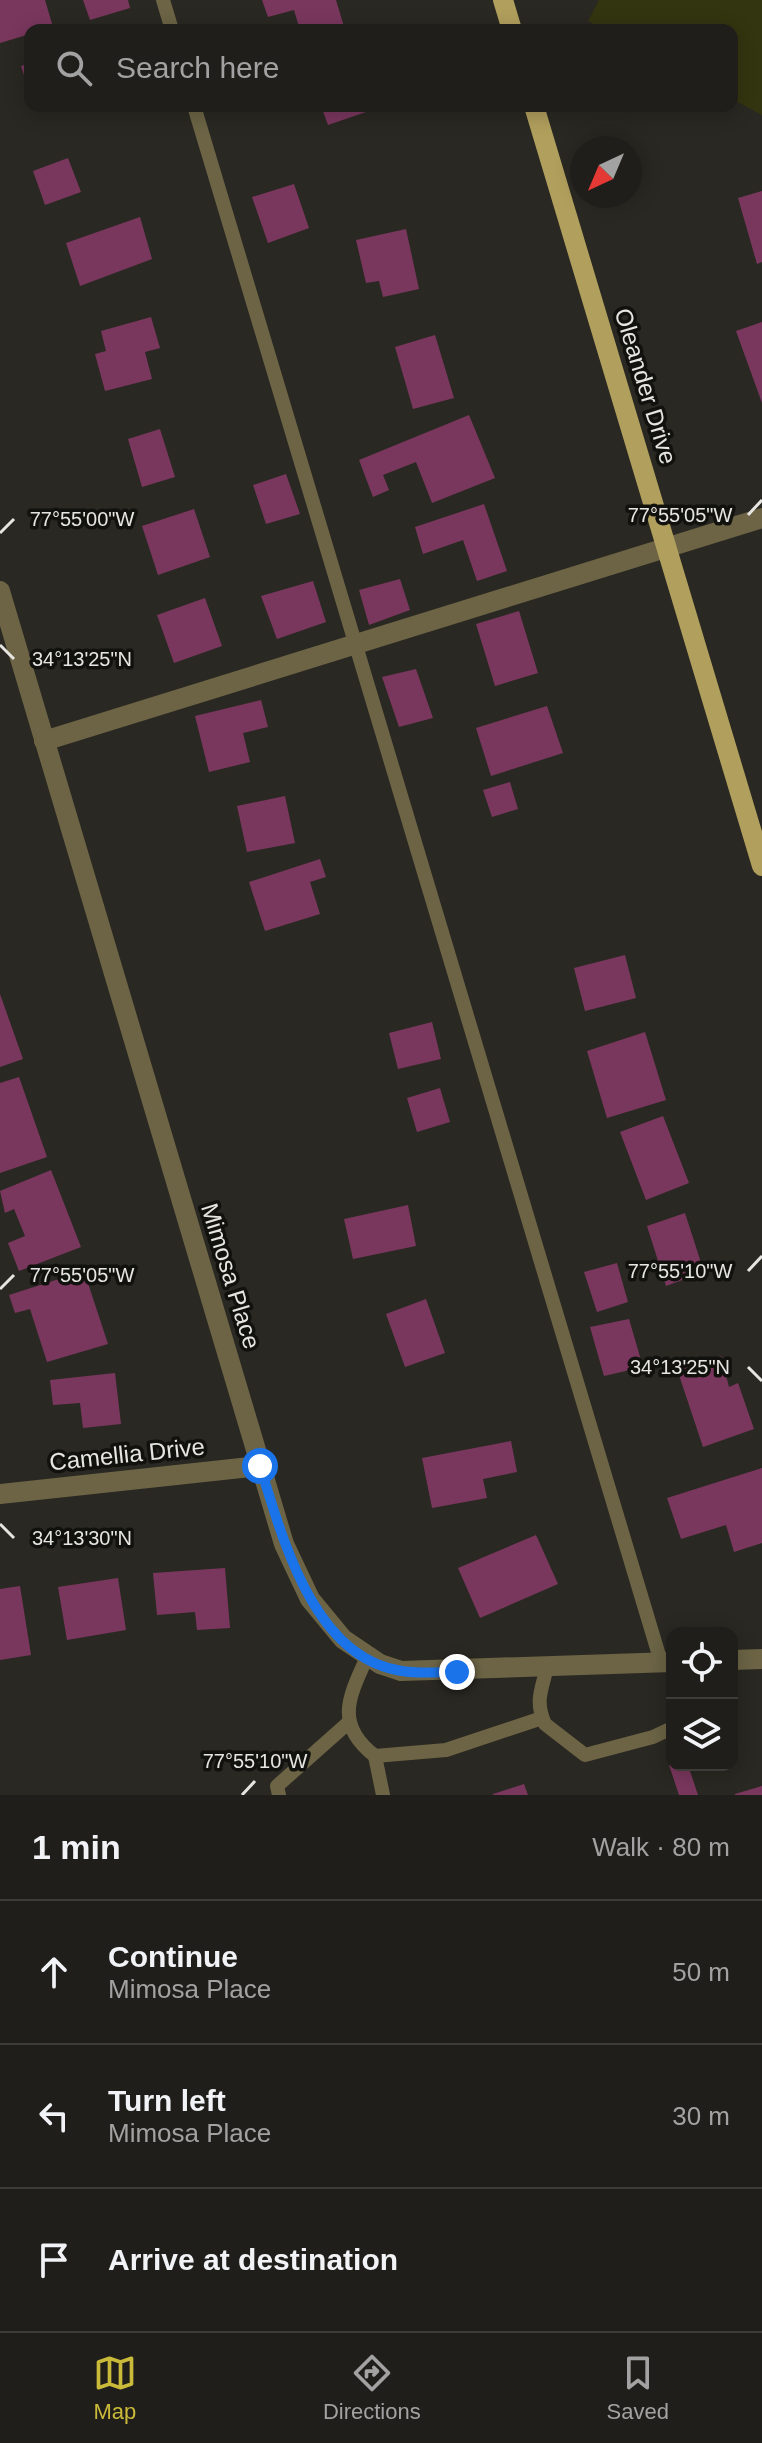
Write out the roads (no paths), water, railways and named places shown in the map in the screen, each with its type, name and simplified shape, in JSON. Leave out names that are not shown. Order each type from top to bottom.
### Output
[{"type":"main road","points":[[503,0],[510,24]]},
{"type":"main road","name":"Oleander Drive","points":[[536,112],[762,866]]},
{"type":"street","points":[[44,741],[762,518]]},
{"type":"street","name":"Mimosa Place","points":[[0,591],[260,1466],[284,1544],[310,1599],[343,1639],[367,1657],[401,1671],[666,1662]]},
{"type":"street","name":"Camellia Drive","points":[[0,1494],[260,1466]]},
{"type":"street","points":[[738,1660],[762,1659]]},
{"type":"lane","points":[[163,0],[170,24]]},
{"type":"lane","points":[[196,112],[666,1662]]},
{"type":"lane","points":[[367,1657],[350,1694],[348,1723],[362,1746],[375,1756],[383,1795]]},
{"type":"lane","points":[[547,1667],[537,1705],[542,1718],[545,1724],[585,1755],[666,1731]]},
{"type":"lane","points":[[375,1756],[446,1750],[542,1718]]},
{"type":"lane","points":[[279,1795],[277,1786],[348,1723]]}]
